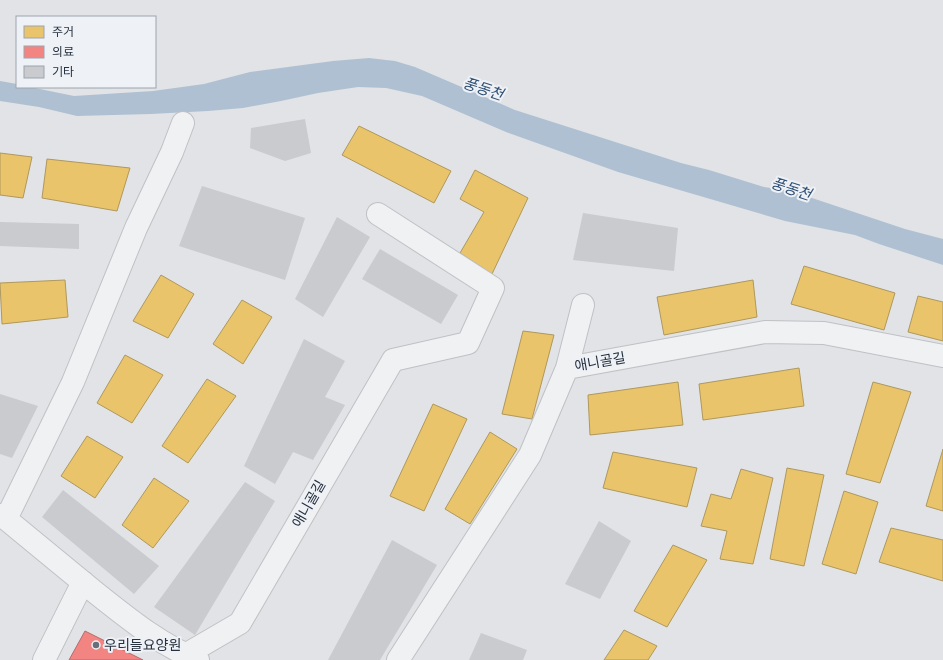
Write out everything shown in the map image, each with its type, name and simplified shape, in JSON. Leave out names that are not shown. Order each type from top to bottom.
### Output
[{"type":"street","points":[[3,517],[73,382],[136,228],[172,152],[183,123]]},
{"type":"street","name":"애니골길","points":[[3,517],[142,630],[168,646],[192,657],[240,623],[393,360],[468,343],[493,288],[378,214]]},
{"type":"street","points":[[567,368],[583,304]]},
{"type":"street","name":"애니골길","points":[[398,660],[530,455],[567,368],[765,332],[824,333],[943,356]]},
{"type":"street","points":[[44,660],[83,582]]},
{"type":"water","points":[[369,58],[395,61],[415,67],[515,110],[681,163],[764,187],[791,191],[905,229],[943,239],[943,265],[855,235],[785,221],[618,172],[506,132],[422,96],[386,88],[358,87],[318,93],[243,108],[151,114],[77,116],[39,107],[0,101],[0,81],[16,84],[16,88],[35,88],[74,96],[153,91],[204,84],[250,72],[333,61]]},
{"type":"building: 주거","points":[[359,126],[451,171],[434,203],[342,155]]},
{"type":"building: 주거","points":[[0,153],[32,157],[23,198],[0,195]]},
{"type":"building: 주거","points":[[47,159],[130,168],[117,211],[42,198]]},
{"type":"building: 주거","points":[[475,170],[528,198],[492,274],[460,253],[484,212],[460,199]]},
{"type":"building: 주거","points":[[804,266],[895,293],[884,330],[791,304]]},
{"type":"building: 주거","points":[[161,275],[194,294],[168,338],[133,321]]},
{"type":"building: 주거","points":[[65,280],[68,317],[2,324],[0,283]]},
{"type":"building: 주거","points":[[753,280],[757,317],[664,335],[657,297]]},
{"type":"building: 주거","points":[[918,296],[943,302],[943,341],[908,332]]},
{"type":"building: 주거","points":[[242,300],[272,317],[243,364],[213,344]]},
{"type":"building: 주거","points":[[523,331],[554,335],[532,419],[502,414]]},
{"type":"building: 주거","points":[[125,355],[163,375],[132,423],[97,403]]},
{"type":"building: 주거","points":[[799,368],[804,406],[703,420],[699,384]]},
{"type":"building: 주거","points":[[207,379],[236,396],[188,463],[162,446]]},
{"type":"building: 주거","points":[[678,382],[683,425],[590,435],[588,395]]},
{"type":"building: 주거","points":[[873,382],[911,392],[880,483],[846,474]]},
{"type":"building: 주거","points":[[433,404],[467,419],[424,511],[390,496]]},
{"type":"building: 주거","points":[[490,432],[517,449],[470,524],[445,509]]},
{"type":"building: 주거","points":[[87,436],[123,457],[95,498],[61,476]]},
{"type":"building: 주거","points":[[943,449],[943,511],[926,506]]},
{"type":"building: 주거","points":[[613,452],[697,468],[687,507],[603,488]]},
{"type":"building: 주거","points":[[787,468],[824,475],[804,566],[770,559]]},
{"type":"building: 주거","points":[[741,469],[773,478],[753,564],[720,559],[727,531],[701,526],[711,494],[731,499]]},
{"type":"building: 주거","points":[[154,478],[189,501],[153,548],[122,525]]},
{"type":"building: 주거","points":[[844,491],[878,502],[856,574],[822,564]]},
{"type":"building: 주거","points":[[891,528],[943,540],[943,581],[879,562]]},
{"type":"building: 주거","points":[[673,545],[707,560],[667,627],[634,611]]},
{"type":"building: 주거","points":[[624,630],[657,646],[648,660],[604,660]]},
{"type":"building: 의료","name":"우리들요양원","points":[[85,631],[143,660],[69,660]]},
{"type":"building: 기타","points":[[305,119],[311,153],[285,161],[250,148],[251,128]]},
{"type":"building: 기타","points":[[202,186],[305,218],[285,280],[179,246]]},
{"type":"building: 기타","points":[[583,213],[678,228],[674,271],[573,260]]},
{"type":"building: 기타","points":[[337,217],[370,237],[323,317],[295,299]]},
{"type":"building: 기타","points":[[0,222],[79,224],[79,249],[0,246]]},
{"type":"building: 기타","points":[[380,249],[458,295],[441,324],[362,279]]},
{"type":"building: 기타","points":[[304,339],[345,361],[325,397],[345,405],[313,460],[293,452],[275,484],[244,466]]},
{"type":"building: 기타","points":[[0,394],[38,406],[12,458],[0,454]]},
{"type":"building: 기타","points":[[245,482],[275,501],[195,635],[154,607]]},
{"type":"building: 기타","points":[[63,490],[159,566],[134,594],[42,517]]},
{"type":"building: 기타","points":[[599,521],[631,541],[600,599],[565,584]]},
{"type":"building: 기타","points":[[392,540],[437,565],[380,660],[328,660]]},
{"type":"building: 기타","points":[[481,633],[527,650],[523,660],[469,660]]},
{"type":"place","name":"우리들요양원","points":[[96,645]]},
{"type":"water label","name":"풍동천","points":[[483,89]]},
{"type":"water label","name":"풍동천","points":[[791,189]]}]
